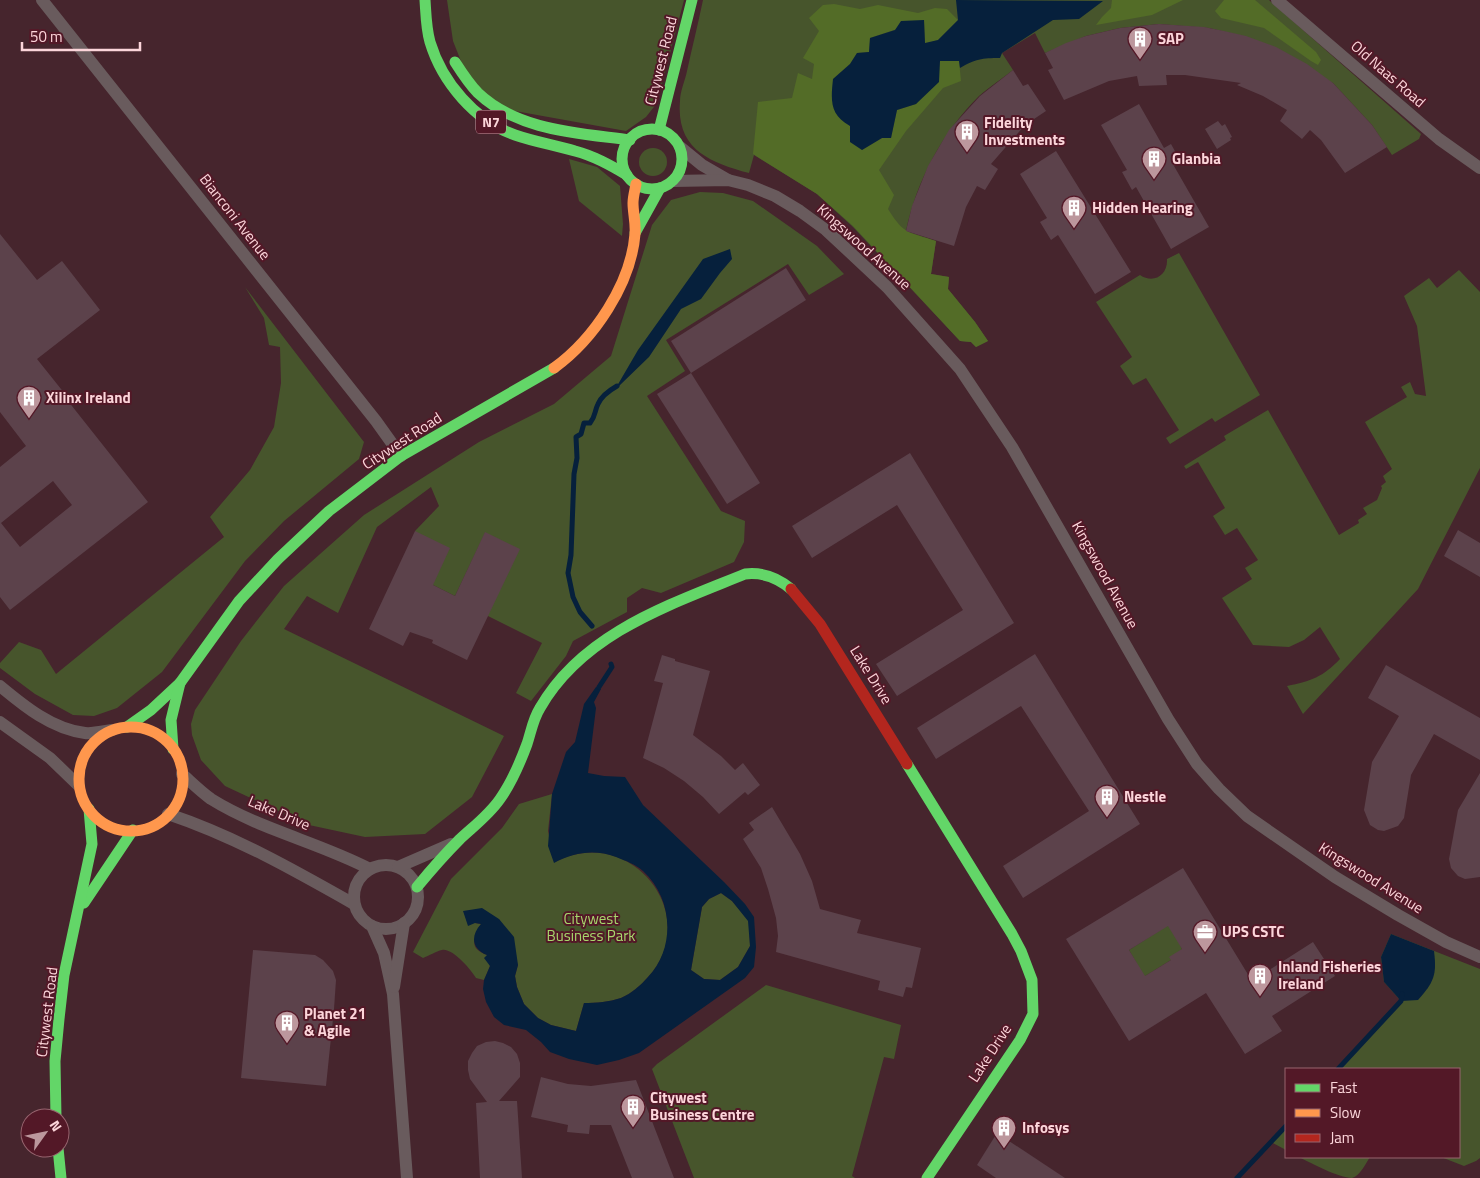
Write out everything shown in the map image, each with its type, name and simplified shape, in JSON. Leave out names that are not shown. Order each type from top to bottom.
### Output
[{"type":"main road","name":"N7","points":[[425,0],[424,10],[428,36],[435,58],[447,81],[463,100],[483,118],[511,133],[594,157],[627,175]]},
{"type":"main road","name":"Citywest Road","points":[[659,130],[692,0]]},
{"type":"main road","name":"N7","points":[[451,55],[466,79],[486,100],[511,115],[549,128],[630,140]]},
{"type":"main road","points":[[659,130],[668,134],[680,147],[682,165],[679,174],[673,181],[660,188],[643,188],[627,175],[623,166],[625,148],[630,140],[643,131],[659,130]]},
{"type":"main road","name":"Citywest Road","points":[[635,233],[633,203],[636,184]]},
{"type":"main road","name":"Citywest Road","points":[[127,727],[151,710],[180,683],[239,601],[278,559],[329,511],[401,456],[556,366],[596,328],[611,304],[622,280],[635,233],[660,188]]},
{"type":"main road","name":"Lake Drive","points":[[417,887],[441,858],[500,799],[524,751],[539,709],[556,683],[583,654],[611,634],[632,623],[745,574],[763,572],[778,579],[797,594],[820,624],[1012,934],[1032,980],[1033,1014],[1020,1040],[927,1178]]},
{"type":"main road","name":"Citywest Road","points":[[173,749],[171,720],[180,683]]},
{"type":"main road","points":[[127,727],[145,729],[161,736],[173,749],[179,761],[182,774],[180,796],[168,814],[146,828],[133,830],[116,828],[101,821],[89,809],[82,798],[79,786],[80,768],[86,752],[97,739],[112,730],[127,727]]},
{"type":"main road","name":"Citywest Road","points":[[56,1108],[55,1061],[64,976],[92,844],[89,809]]},
{"type":"main road","name":"Citywest Road","points":[[79,910],[133,830]]},
{"type":"main road","points":[[59,1158],[61,1178]]},
{"type":"street","name":"Bianconi Avenue","points":[[42,0],[376,421],[401,456]]},
{"type":"street","name":"Old Naas Road","points":[[1277,0],[1439,139],[1480,168]]},
{"type":"street","name":"Kingswood Avenue","points":[[680,147],[702,165],[728,180]]},
{"type":"street","name":"Kingswood Avenue","points":[[673,181],[728,180],[748,185],[774,196],[800,210],[826,230],[887,287],[960,369],[1012,447],[1168,719],[1197,764],[1219,789],[1248,816],[1335,877],[1446,942],[1480,957]]},
{"type":"street","points":[[0,686],[25,707],[57,725],[86,734],[112,730]]},
{"type":"street","points":[[0,722],[50,758],[79,786]]},
{"type":"street","name":"Lake Drive","points":[[182,774],[210,798],[249,819],[348,858],[370,869]]},
{"type":"street","points":[[168,814],[198,824],[259,851],[354,904]]},
{"type":"street","name":"Lake Drive","points":[[398,867],[461,839]]},
{"type":"street","points":[[372,926],[388,929],[404,923],[412,916],[416,907],[417,887],[412,878],[398,867],[389,864],[379,865],[362,875],[356,884],[354,904],[358,913],[372,926],[384,953],[393,994],[407,1178]]},
{"type":"street","points":[[393,994],[404,923]]},
{"type":"green space","points":[[447,0],[684,0],[657,103],[646,117],[626,131],[499,108],[470,84],[453,41]]},
{"type":"green space","points":[[703,0],[1269,0],[1421,134],[1419,139],[1392,155],[1372,125],[1333,83],[1239,35],[1209,28],[1159,24],[1120,28],[1086,36],[1045,53],[1035,33],[1002,53],[1013,70],[979,96],[966,110],[943,142],[924,176],[906,231],[936,241],[931,274],[949,277],[948,289],[988,341],[976,347],[971,342],[960,341],[853,227],[817,194],[754,155],[749,173],[734,169],[709,158],[698,151],[690,142],[683,131],[680,117],[680,97]]},
{"type":"green space","points":[[1112,0],[1183,0],[1152,15],[1096,25],[1111,8]]},
{"type":"green space","points":[[1224,0],[1255,0],[1316,52],[1321,60],[1318,65],[1264,28],[1221,18],[1215,11]]},
{"type":"green space","points":[[834,4],[860,9],[878,5],[918,13],[935,8],[947,9],[958,20],[938,40],[925,44],[924,20],[870,38],[869,52],[857,53],[850,64],[833,79],[850,126],[862,150],[882,138],[891,138],[897,110],[916,104],[940,61],[959,61],[961,81],[943,88],[906,131],[879,170],[894,195],[888,209],[898,224],[913,234],[936,241],[931,274],[949,277],[948,289],[988,341],[976,347],[971,342],[960,341],[853,226],[817,194],[753,154],[758,102],[792,98],[798,73],[812,79],[814,64],[803,58],[819,31],[809,18],[823,5]]},
{"type":"green space","points":[[653,148],[663,152],[667,162],[663,172],[653,176],[643,172],[639,162],[643,152]]},
{"type":"green space","points":[[569,159],[597,167],[620,186],[622,236],[579,201]]},
{"type":"green space","points":[[700,192],[723,193],[753,201],[817,246],[844,274],[809,295],[788,264],[666,340],[685,371],[647,396],[721,511],[745,521],[744,542],[734,562],[661,593],[642,588],[627,598],[627,612],[573,641],[566,656],[531,701],[516,693],[542,643],[488,616],[485,533],[455,596],[433,585],[415,531],[439,506],[431,487],[377,527],[338,613],[307,596],[284,629],[504,736],[472,797],[425,834],[365,837],[309,825],[225,786],[201,760],[192,735],[191,724],[195,710],[241,641],[284,586],[364,515],[479,442],[554,404],[611,356],[652,225],[671,200]]},
{"type":"green space","points":[[1179,253],[1260,395],[1215,422],[1212,418],[1170,444],[1166,438],[1179,430],[1146,378],[1133,385],[1120,366],[1132,357],[1096,302],[1140,275],[1150,279],[1159,277],[1165,270],[1167,259]]},
{"type":"green space","points":[[1459,270],[1480,292],[1480,468],[1418,589],[1303,714],[1287,686],[1316,677],[1328,670],[1340,659],[1320,627],[1304,640],[1289,647],[1253,645],[1222,598],[1252,579],[1245,568],[1258,560],[1237,528],[1225,535],[1213,516],[1225,508],[1198,462],[1186,469],[1184,466],[1226,440],[1224,436],[1268,410],[1339,535],[1359,523],[1358,520],[1367,514],[1363,508],[1377,500],[1382,488],[1381,486],[1386,482],[1383,476],[1392,469],[1365,422],[1407,397],[1401,387],[1410,382],[1415,394],[1426,396],[1417,326],[1404,296],[1429,278],[1437,288]]},
{"type":"green space","points":[[245,287],[364,442],[359,459],[284,521],[245,561],[162,672],[117,708],[94,716],[73,715],[35,694],[0,668],[0,663],[19,642],[41,650],[56,674],[224,537],[210,517],[250,470],[274,427],[281,383],[280,347],[269,345],[264,318]]},
{"type":"green space","name":"Citywest Business Park","points":[[552,794],[548,831],[555,862],[577,854],[593,852],[617,857],[634,866],[648,878],[658,893],[665,909],[668,926],[666,944],[660,961],[648,977],[636,989],[621,998],[603,1002],[584,1003],[576,1031],[551,1025],[538,1018],[524,1004],[515,976],[518,965],[499,919],[475,923],[481,924],[475,938],[475,946],[487,955],[490,966],[484,980],[476,978],[461,960],[446,950],[423,958],[413,952],[451,879],[502,828],[519,804]]},
{"type":"green space","points":[[721,893],[732,901],[749,921],[750,946],[738,967],[720,980],[704,979],[691,970],[702,907],[709,899]]},
{"type":"green space","points":[[1170,924],[1182,949],[1171,960],[1142,978],[1129,950]]},
{"type":"green space","points":[[1391,934],[1480,969],[1480,1158],[1476,1161],[1464,1166],[1444,1158],[1460,1158],[1460,1068],[1339,1068],[1401,1001],[1384,982],[1381,957]]},
{"type":"green space","points":[[766,985],[901,1025],[894,1059],[884,1057],[852,1176],[855,1178],[694,1178],[652,1069]]},
{"type":"green space","points":[[1285,1127],[1285,1149],[1271,1142]]},
{"type":"green space","points":[[1301,1158],[1369,1158],[1360,1172],[1352,1178],[1333,1173]]},
{"type":"water","points":[[956,0],[1103,1],[1079,19],[1053,20],[1002,53],[1000,58],[979,60],[960,68],[959,61],[940,61],[939,82],[916,104],[897,110],[891,138],[882,138],[862,150],[850,142],[850,126],[838,117],[833,106],[833,79],[850,64],[857,53],[869,52],[870,38],[895,30],[901,21],[924,20],[925,43],[938,40],[958,20]]},
{"type":"water","points":[[730,249],[732,259],[701,299],[681,309],[649,357],[617,386],[638,350],[703,259]]},
{"type":"water","points":[[596,687],[601,689],[594,702],[596,708],[588,773],[625,777],[643,805],[745,904],[754,917],[756,947],[754,967],[745,978],[639,1053],[597,1065],[569,1059],[550,1052],[526,1030],[504,1025],[494,1017],[486,1002],[483,989],[484,980],[490,966],[484,958],[487,955],[478,949],[474,942],[475,933],[481,924],[475,923],[468,926],[463,911],[482,908],[499,919],[514,937],[518,965],[515,976],[524,1004],[538,1018],[551,1025],[576,1031],[584,1003],[607,1001],[625,996],[642,983],[657,965],[667,938],[665,909],[653,882],[643,871],[627,861],[592,852],[569,856],[554,863],[548,846],[552,794],[566,752],[575,742],[584,704]],"holes":[[[721,893],[732,901],[748,921],[750,946],[738,967],[720,980],[704,979],[691,970],[702,907],[709,899]]]},
{"type":"water","points":[[1391,934],[1434,951],[1435,966],[1433,978],[1428,988],[1418,1000],[1401,1001],[1384,982],[1381,957]]},
{"type":"building","points":[[1159,24],[1204,27],[1246,36],[1276,47],[1307,64],[1333,83],[1372,125],[1387,147],[1345,173],[1321,140],[1310,130],[1302,139],[1280,121],[1287,110],[1263,96],[1237,85],[1241,83],[1185,75],[1166,75],[1167,85],[1139,86],[1137,76],[1109,81],[1064,100],[1048,70],[1053,68],[1045,53],[1086,36],[1120,28]]},
{"type":"building","name":"Fidelity Investments","points":[[1013,70],[1023,86],[1028,84],[1046,111],[1025,125],[991,164],[998,169],[985,190],[977,186],[966,207],[954,246],[906,231],[912,206],[928,166],[949,130],[980,96]]},
{"type":"building","name":"Glanbia","points":[[1139,104],[1164,148],[1171,144],[1181,162],[1174,166],[1209,227],[1171,249],[1136,187],[1132,190],[1122,172],[1127,170],[1101,125]]},
{"type":"building","points":[[1218,121],[1222,126],[1225,124],[1232,137],[1230,138],[1231,140],[1217,149],[1205,129]]},
{"type":"building","name":"Hidden Hearing","points":[[1056,151],[1131,272],[1095,294],[1058,235],[1051,240],[1040,222],[1047,218],[1020,174]]},
{"type":"building","name":"Xilinx Ireland","points":[[0,234],[37,280],[62,261],[100,310],[37,359],[148,502],[10,610],[0,597],[0,467],[26,446],[0,412]],"holes":[[[53,481],[72,505],[20,547],[1,523]]]},
{"type":"building","points":[[786,268],[806,300],[691,373],[671,341]]},
{"type":"building","points":[[691,373],[760,483],[727,504],[657,394]]},
{"type":"building","points":[[910,453],[1014,623],[897,696],[876,664],[963,610],[897,505],[812,558],[792,526]]},
{"type":"building","points":[[1458,530],[1480,543],[1480,577],[1444,556]]},
{"type":"building","points":[[415,531],[450,548],[433,585],[455,596],[485,532],[520,549],[467,660],[432,643],[433,640],[410,632],[403,646],[369,629]]},
{"type":"building","points":[[1035,654],[1140,824],[1023,898],[1003,866],[1089,811],[1021,706],[936,759],[917,728]]},
{"type":"building","points":[[662,655],[675,659],[675,661],[710,671],[693,735],[721,756],[735,770],[743,763],[760,785],[748,795],[745,792],[719,814],[684,781],[664,768],[643,758],[663,683],[654,681]]},
{"type":"building","points":[[1386,665],[1480,718],[1480,760],[1434,734],[1411,775],[1404,818],[1398,826],[1384,831],[1370,825],[1364,810],[1372,762],[1399,716],[1368,698]]},
{"type":"building","points":[[1480,773],[1480,877],[1465,879],[1458,876],[1451,868],[1449,859],[1458,810]]},
{"type":"building","points":[[772,807],[800,854],[812,881],[820,909],[861,920],[857,933],[921,948],[912,988],[906,987],[903,997],[878,990],[880,981],[776,952],[778,936],[776,918],[768,889],[761,868],[743,839],[754,830],[749,823]]},
{"type":"building","name":"UPS CSTC","points":[[1183,868],[1252,981],[1313,942],[1335,976],[1272,1016],[1282,1031],[1245,1054],[1206,993],[1129,1041],[1066,939]],"holes":[[[1168,926],[1182,949],[1169,957],[1171,960],[1145,976],[1129,950]]]},
{"type":"building","name":"Planet 21 & Agile","points":[[253,950],[315,955],[323,960],[333,971],[336,980],[326,1086],[241,1078]]},
{"type":"building","points":[[495,1041],[511,1047],[517,1054],[520,1063],[520,1077],[499,1101],[517,1101],[522,1178],[480,1178],[476,1103],[487,1102],[470,1079],[468,1061],[477,1046]]},
{"type":"building","name":"Citywest Business Centre","points":[[541,1077],[568,1084],[591,1086],[636,1080],[674,1178],[632,1178],[611,1125],[590,1125],[589,1134],[567,1132],[568,1125],[531,1117]]},
{"type":"building","name":"Infosys","points":[[997,1133],[1065,1178],[996,1178],[977,1165]]},
{"type":"waterway","points":[[592,626],[580,612],[573,597],[568,573],[571,555],[574,474],[577,458],[576,437],[581,434],[584,423],[592,421],[601,399],[617,386]]},
{"type":"waterway","points":[[599,687],[612,667],[611,664]]},
{"type":"waterway","points":[[1339,1068],[1401,1001],[1402,994]]},
{"type":"waterway","points":[[1237,1178],[1285,1127]]},
{"type":"traffic: fast","points":[[425,0],[426,21],[435,57],[452,85],[474,110],[500,129],[530,140],[589,155],[627,175]]},
{"type":"traffic: fast","points":[[659,130],[692,0]]},
{"type":"traffic: fast","points":[[455,62],[478,93],[494,106],[511,115],[530,123],[550,128],[630,140]]},
{"type":"traffic: fast","points":[[652,129],[669,134],[677,142],[682,159],[677,176],[669,184],[652,189],[635,184],[627,176],[622,159],[627,142],[635,134],[652,129]]},
{"type":"traffic: fast","points":[[635,233],[660,188]]},
{"type":"traffic: fast","points":[[127,727],[151,710],[180,683],[239,601],[278,559],[329,511],[401,456],[554,368]]},
{"type":"traffic: fast","points":[[417,887],[449,850],[496,805],[519,765],[540,708],[558,682],[579,660],[630,624],[687,597],[745,574],[770,576],[791,589]]},
{"type":"traffic: fast","points":[[173,749],[171,720],[180,683]]},
{"type":"traffic: fast","points":[[907,764],[1012,934],[1032,980],[1033,1014],[1020,1040],[927,1178]]},
{"type":"traffic: fast","points":[[56,1108],[55,1061],[64,975],[92,844],[89,809]]},
{"type":"traffic: fast","points":[[84,903],[133,830]]},
{"type":"traffic: fast","points":[[59,1158],[61,1178]]},
{"type":"traffic: slow","points":[[554,368],[583,342],[608,309],[618,291],[632,253],[635,230],[633,201],[636,184]]},
{"type":"traffic: slow","points":[[131,727],[151,731],[160,736],[174,750],[179,759],[183,779],[179,799],[174,808],[160,822],[151,827],[131,831],[111,827],[102,822],[88,808],[83,799],[79,779],[83,759],[88,750],[102,736],[111,731],[131,727]]},
{"type":"traffic: jam","points":[[791,589],[820,624],[907,764]]},
{"type":"place","name":"SAP","points":[[1140,60]]},
{"type":"place","name":"Fidelity Investments","points":[[967,153]]},
{"type":"place","name":"Glanbia","points":[[1154,180]]},
{"type":"place","name":"Hidden Hearing","points":[[1074,229]]},
{"type":"place","name":"Xilinx Ireland","points":[[29,419]]},
{"type":"place","name":"Nestle","points":[[1107,818]]},
{"type":"place","name":"UPS CSTC","points":[[1205,953]]},
{"type":"place","name":"Inland Fisheries Ireland","points":[[1260,997]]},
{"type":"place","name":"Planet 21 & Agile","points":[[287,1044]]},
{"type":"place","name":"Citywest Business Centre","points":[[633,1128]]},
{"type":"place","name":"Infosys","points":[[1004,1149]]}]
